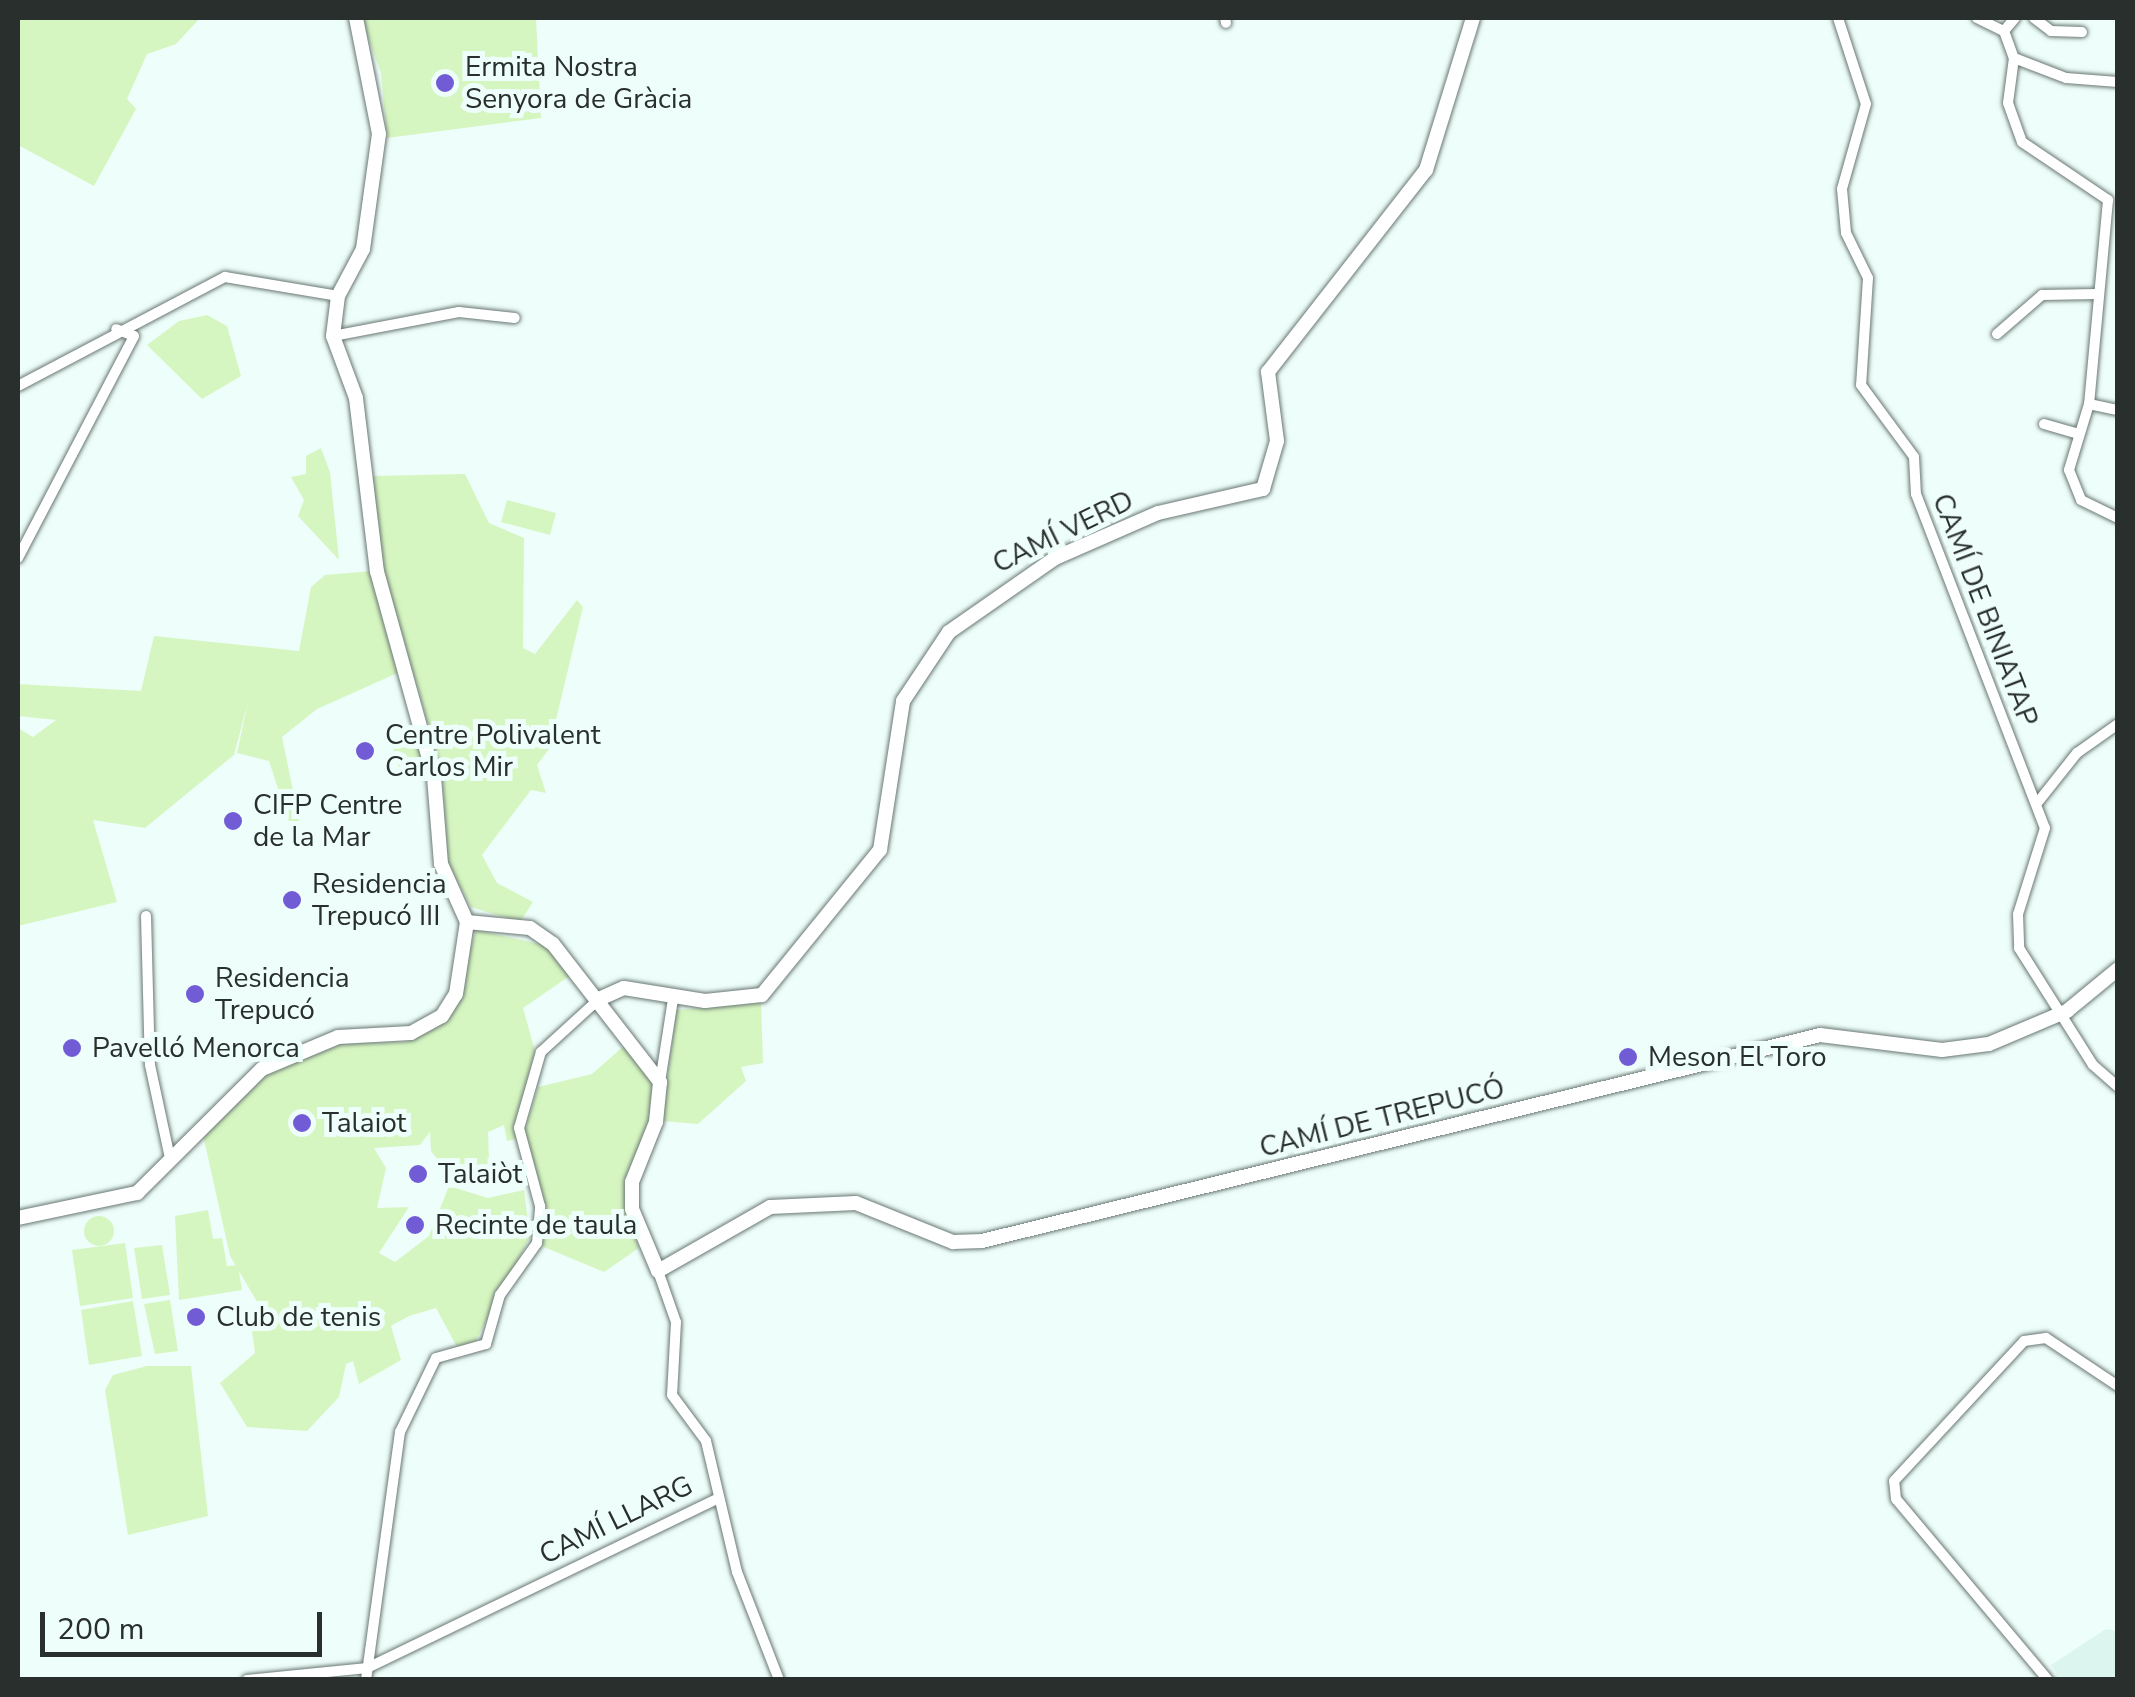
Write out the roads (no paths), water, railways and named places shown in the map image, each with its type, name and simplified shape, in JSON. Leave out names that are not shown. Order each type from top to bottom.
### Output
[{"type":"street","points":[[18,1218],[115,1202],[170,1158],[262,1069],[338,1037],[411,1033],[442,1016],[456,994],[466,922],[442,864],[434,777],[377,572],[356,398],[332,336],[338,296],[363,249],[379,134],[356,18]]},
{"type":"street","name":"CAMÍ VERD","points":[[599,999],[624,988],[673,999],[762,995],[816,918],[863,875],[888,822],[903,701],[949,632],[1055,558],[1158,513],[1264,489],[1277,441],[1268,372],[1426,170],[1473,18]]},
{"type":"street","name":"CAMÍ DE BINIATAP","points":[[1838,18],[1866,104],[1842,189],[1846,233],[1868,278],[1861,385],[1914,457],[1916,494],[2046,828],[2016,932],[2067,1012],[2093,1065],[2118,1088]]},
{"type":"street","points":[[1977,18],[2004,32],[2014,58],[2008,103],[2022,142],[2113,196],[2097,294],[2089,404],[2076,433],[2073,490],[2118,518]]},
{"type":"street","points":[[2004,32],[2014,18]]},
{"type":"street","points":[[2034,18],[2051,31],[2082,32]]},
{"type":"street","points":[[2014,58],[2066,78],[2118,82]]},
{"type":"street","points":[[2106,257],[2118,261]]},
{"type":"street","points":[[18,386],[116,330],[225,276],[338,296]]},
{"type":"street","points":[[1997,334],[2042,295],[2097,294]]},
{"type":"street","points":[[332,336],[460,312],[514,318]]},
{"type":"street","points":[[18,558],[134,336],[116,330]]},
{"type":"street","points":[[2089,404],[2118,410]]},
{"type":"street","points":[[2044,424],[2076,433]]},
{"type":"street","points":[[2038,802],[2076,753],[2118,724]]},
{"type":"street","points":[[146,916],[150,1065],[170,1158]]},
{"type":"street","points":[[466,922],[530,928],[599,999],[660,1082]]},
{"type":"street","name":"CAMÍ DE TREPUCÓ","points":[[658,1271],[770,1206],[856,1203],[953,1242],[982,1240],[1820,1035],[1960,1049],[2067,1012],[2118,969]]},
{"type":"street","points":[[367,1674],[400,1432],[436,1358],[486,1344],[500,1295],[537,1243],[540,1206],[519,1128],[541,1052],[599,999]]},
{"type":"street","points":[[660,1082],[673,999]]},
{"type":"street","name":"CAMÍ LLARG","points":[[246,1680],[367,1674],[719,1498],[706,1441],[672,1395],[676,1322],[632,1209],[632,1182],[656,1122],[660,1082]]},
{"type":"street","points":[[2048,1680],[1896,1499],[1894,1481],[2024,1341],[2046,1338],[2118,1386]]},
{"type":"street","points":[[719,1498],[779,1680]]},
{"type":"place","name":"Ermita Nostra Senyora de Gràcia","points":[[445,83]]},
{"type":"place","name":"Centre Polivalent Carlos Mir","points":[[365,751]]},
{"type":"place","name":"CIFP Centre de la Mar","points":[[233,821]]},
{"type":"place","name":"Residencia Trepucó III","points":[[292,900]]},
{"type":"place","name":"Residencia Trepucó","points":[[195,994]]},
{"type":"place","name":"Pavelló Menorca","points":[[72,1048]]},
{"type":"place","name":"Meson El Toro","points":[[1628,1057]]},
{"type":"place","name":"Talaiot","points":[[302,1123]]},
{"type":"place","name":"Talaiòt","points":[[418,1174]]},
{"type":"place","name":"Recinte de taula","points":[[415,1225]]},
{"type":"place","name":"Club de tenis","points":[[196,1317]]}]
